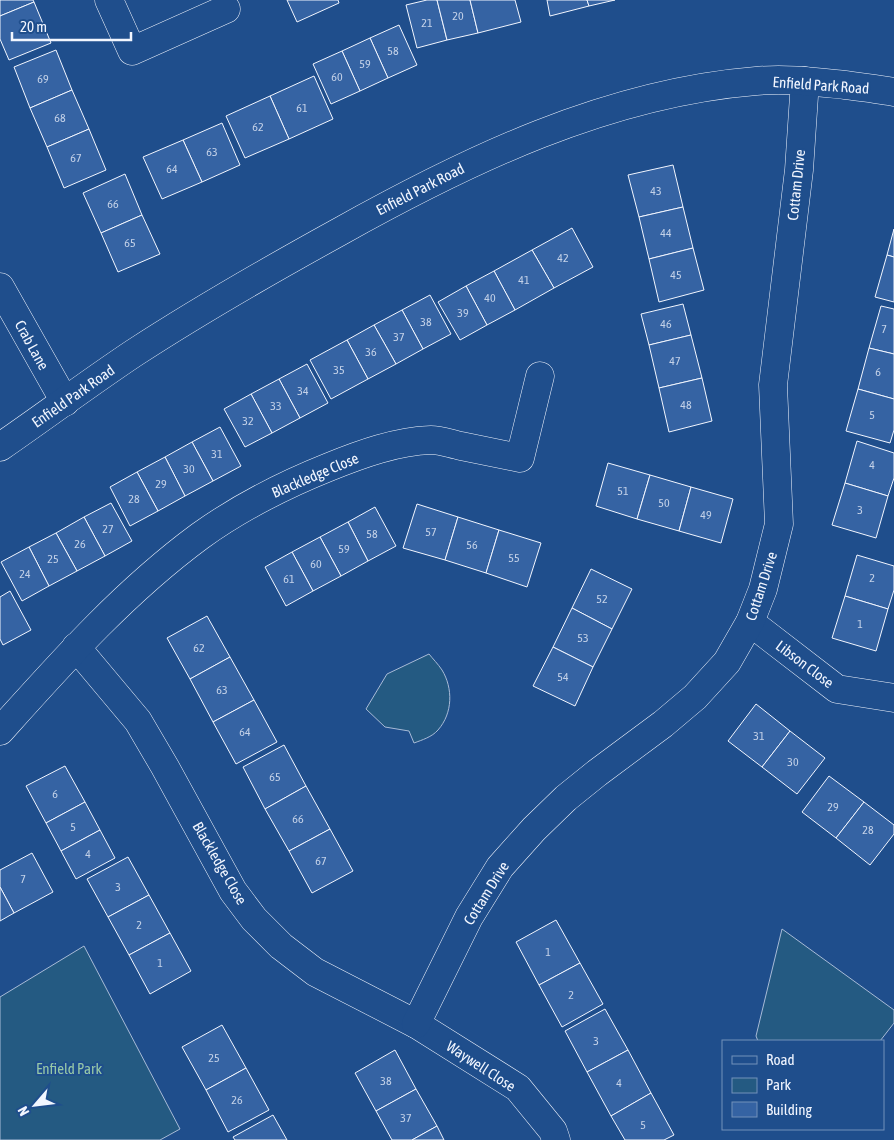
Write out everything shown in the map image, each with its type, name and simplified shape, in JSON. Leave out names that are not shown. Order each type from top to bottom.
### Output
[{"type":"street","points":[[109,0],[132,51],[226,10]]},
{"type":"street","name":"Enfield Park Road","points":[[0,447],[134,353],[301,253],[403,196],[476,161],[578,120],[651,97],[757,80],[806,81],[894,92]]},
{"type":"street","name":"Cottam Drive","points":[[416,1024],[470,916],[500,867],[534,829],[566,798],[663,724],[695,697],[727,662],[750,622],[763,589],[779,524],[773,384],[799,170],[806,81]]},
{"type":"street","name":"Crab Lane","points":[[0,287],[65,402]]},
{"type":"street","name":"Blackledge Close","points":[[0,731],[114,608],[158,570],[200,535],[250,505],[301,478],[351,458],[402,443],[432,440],[520,458],[540,376]]},
{"type":"street","name":"Libson Close","points":[[750,622],[837,688],[894,698]]},
{"type":"street","name":"Blackledge Close","points":[[76,647],[138,721],[165,766],[233,891],[254,919],[281,946],[316,972],[416,1024]]},
{"type":"street","name":"Waywell Close","points":[[416,1024],[518,1088],[553,1131],[556,1140]]},
{"type":"green space","points":[[429,654],[446,677],[450,692],[449,708],[443,723],[436,732],[414,743],[409,731],[385,727],[366,709],[387,674]]},
{"type":"green space","points":[[782,929],[894,1010],[894,1023],[881,1040],[758,1040],[756,1036]]},
{"type":"green space","name":"Enfield Park","points":[[84,946],[180,1129],[160,1140],[0,1140],[0,997]]},
{"type":"building","points":[[0,0],[33,0],[34,2],[0,16]]},
{"type":"building","points":[[287,0],[338,0],[339,3],[297,22]]},
{"type":"building","points":[[427,0],[437,0],[447,40],[417,48],[406,5]]},
{"type":"building","points":[[437,0],[470,0],[478,33],[447,40]]},
{"type":"building","points":[[470,0],[515,0],[521,22],[478,33]]},
{"type":"building","points":[[547,0],[587,0],[589,6],[550,16]]},
{"type":"building","points":[[587,0],[615,0],[589,6]]},
{"type":"building","points":[[34,2],[51,43],[9,60],[0,39],[0,16]]},
{"type":"building","points":[[399,25],[417,65],[388,78],[370,38]]},
{"type":"building","points":[[370,38],[388,78],[360,91],[342,51]]},
{"type":"building","points":[[56,50],[72,90],[30,108],[14,67]]},
{"type":"building","points":[[342,51],[360,91],[331,104],[313,64]]},
{"type":"building","points":[[314,76],[333,119],[289,139],[270,96]]},
{"type":"building","points":[[72,90],[89,129],[47,147],[30,108]]},
{"type":"building","points":[[270,96],[289,139],[245,158],[226,116]]},
{"type":"building","points":[[222,123],[240,165],[202,182],[183,140]]},
{"type":"building","points":[[89,129],[106,170],[64,188],[47,147]]},
{"type":"building","points":[[183,140],[202,182],[162,199],[143,157]]},
{"type":"building","points":[[673,165],[683,207],[639,217],[628,175]]},
{"type":"building","points":[[125,174],[142,215],[101,233],[83,193]]},
{"type":"building","points":[[683,207],[693,248],[649,259],[639,217]]},
{"type":"building","points":[[142,215],[160,254],[118,272],[101,233]]},
{"type":"building","points":[[572,228],[593,267],[554,288],[532,250]]},
{"type":"building","points":[[894,229],[894,257],[887,255]]},
{"type":"building","points":[[693,248],[704,290],[659,302],[649,259]]},
{"type":"building","points":[[532,250],[554,288],[515,310],[494,271]]},
{"type":"building","points":[[887,255],[894,257],[894,302],[875,297]]},
{"type":"building","points":[[494,271],[515,310],[487,325],[466,286]]},
{"type":"building","points":[[466,286],[487,325],[460,340],[438,302]]},
{"type":"building","points":[[430,295],[451,334],[423,349],[402,310]]},
{"type":"building","points":[[683,304],[691,335],[649,345],[641,314]]},
{"type":"building","points":[[881,306],[894,309],[894,354],[869,348]]},
{"type":"building","points":[[402,310],[423,349],[396,364],[374,325]]},
{"type":"building","points":[[374,325],[396,364],[368,379],[347,340]]},
{"type":"building","points":[[691,335],[702,378],[659,388],[649,345]]},
{"type":"building","points":[[347,340],[368,379],[331,399],[310,360]]},
{"type":"building","points":[[869,348],[894,354],[894,399],[858,389]]},
{"type":"building","points":[[307,364],[328,403],[300,418],[279,379]]},
{"type":"building","points":[[702,378],[712,421],[669,432],[659,388]]},
{"type":"building","points":[[279,379],[300,418],[272,433],[251,394]]},
{"type":"building","points":[[858,389],[894,399],[894,430],[890,443],[846,431]]},
{"type":"building","points":[[251,394],[272,433],[245,447],[224,409]]},
{"type":"building","points":[[220,427],[241,466],[213,481],[192,442]]},
{"type":"building","points":[[857,441],[894,453],[894,478],[888,496],[845,483]]},
{"type":"building","points":[[192,442],[213,481],[185,496],[165,457]]},
{"type":"building","points":[[165,457],[185,496],[158,511],[137,472]]},
{"type":"building","points":[[608,463],[650,475],[637,519],[596,506]]},
{"type":"building","points":[[137,472],[158,511],[130,526],[110,487]]},
{"type":"building","points":[[650,475],[691,487],[679,531],[637,519]]},
{"type":"building","points":[[845,483],[888,496],[876,538],[832,525]]},
{"type":"building","points":[[691,487],[733,499],[721,543],[679,531]]},
{"type":"building","points":[[111,503],[132,541],[105,556],[84,517]]},
{"type":"building","points":[[417,504],[458,517],[445,560],[403,548]]},
{"type":"building","points":[[375,507],[396,546],[368,561],[348,522]]},
{"type":"building","points":[[84,517],[105,556],[77,571],[56,533]]},
{"type":"building","points":[[458,517],[499,530],[486,573],[445,560]]},
{"type":"building","points":[[348,522],[368,561],[341,576],[320,537]]},
{"type":"building","points":[[499,530],[541,543],[527,587],[486,573]]},
{"type":"building","points":[[56,533],[77,571],[49,586],[29,547]]},
{"type":"building","points":[[320,537],[341,576],[313,591],[292,552]]},
{"type":"building","points":[[29,547],[49,586],[22,601],[1,562]]},
{"type":"building","points":[[292,552],[313,591],[286,606],[265,567]]},
{"type":"building","points":[[857,555],[894,566],[894,590],[888,609],[845,596]]},
{"type":"building","points":[[591,569],[632,589],[612,629],[572,608]]},
{"type":"building","points":[[10,591],[31,630],[3,645],[0,639],[0,597]]},
{"type":"building","points":[[845,596],[888,609],[876,651],[832,638]]},
{"type":"building","points":[[572,608],[612,629],[593,667],[553,647]]},
{"type":"building","points":[[207,616],[230,657],[190,679],[167,638]]},
{"type":"building","points":[[553,647],[593,667],[575,706],[533,686]]},
{"type":"building","points":[[230,657],[254,700],[213,722],[190,679]]},
{"type":"building","points":[[254,700],[277,742],[236,764],[213,722]]},
{"type":"building","points":[[756,704],[790,731],[762,767],[728,741]]},
{"type":"building","points":[[790,731],[825,758],[797,794],[762,767]]},
{"type":"building","points":[[284,745],[306,786],[265,809],[243,767]]},
{"type":"building","points":[[65,766],[85,802],[46,823],[26,786]]},
{"type":"building","points":[[829,776],[864,802],[836,838],[802,812]]},
{"type":"building","points":[[306,786],[330,829],[289,851],[265,809]]},
{"type":"building","points":[[85,802],[100,830],[61,851],[46,823]]},
{"type":"building","points":[[864,802],[894,825],[894,834],[870,865],[836,838]]},
{"type":"building","points":[[330,829],[353,871],[312,893],[289,851]]},
{"type":"building","points":[[100,830],[115,858],[76,879],[61,851]]},
{"type":"building","points":[[32,853],[53,892],[14,913],[0,887],[0,870]]},
{"type":"building","points":[[128,857],[149,895],[108,917],[87,879]]},
{"type":"building","points":[[0,887],[14,913],[0,921]]},
{"type":"building","points":[[149,895],[170,933],[129,955],[108,917]]},
{"type":"building","points":[[556,920],[580,963],[539,985],[516,942]]},
{"type":"building","points":[[170,933],[191,971],[150,994],[129,955]]},
{"type":"building","points":[[580,963],[603,1004],[562,1027],[539,985]]},
{"type":"building","points":[[605,1009],[628,1050],[587,1072],[565,1031]]},
{"type":"building","points":[[222,1025],[246,1068],[206,1090],[182,1047]]},
{"type":"building","points":[[395,1050],[416,1089],[376,1111],[355,1073]]},
{"type":"building","points":[[628,1050],[651,1093],[611,1116],[587,1072]]},
{"type":"building","points":[[246,1068],[269,1110],[228,1132],[206,1090]]},
{"type":"building","points":[[416,1089],[437,1126],[412,1140],[392,1140],[376,1111]]},
{"type":"building","points":[[651,1093],[674,1135],[664,1140],[625,1140],[611,1116]]},
{"type":"building","points":[[273,1115],[287,1140],[235,1140],[233,1137]]},
{"type":"building","points":[[437,1126],[444,1140],[412,1140]]}]
